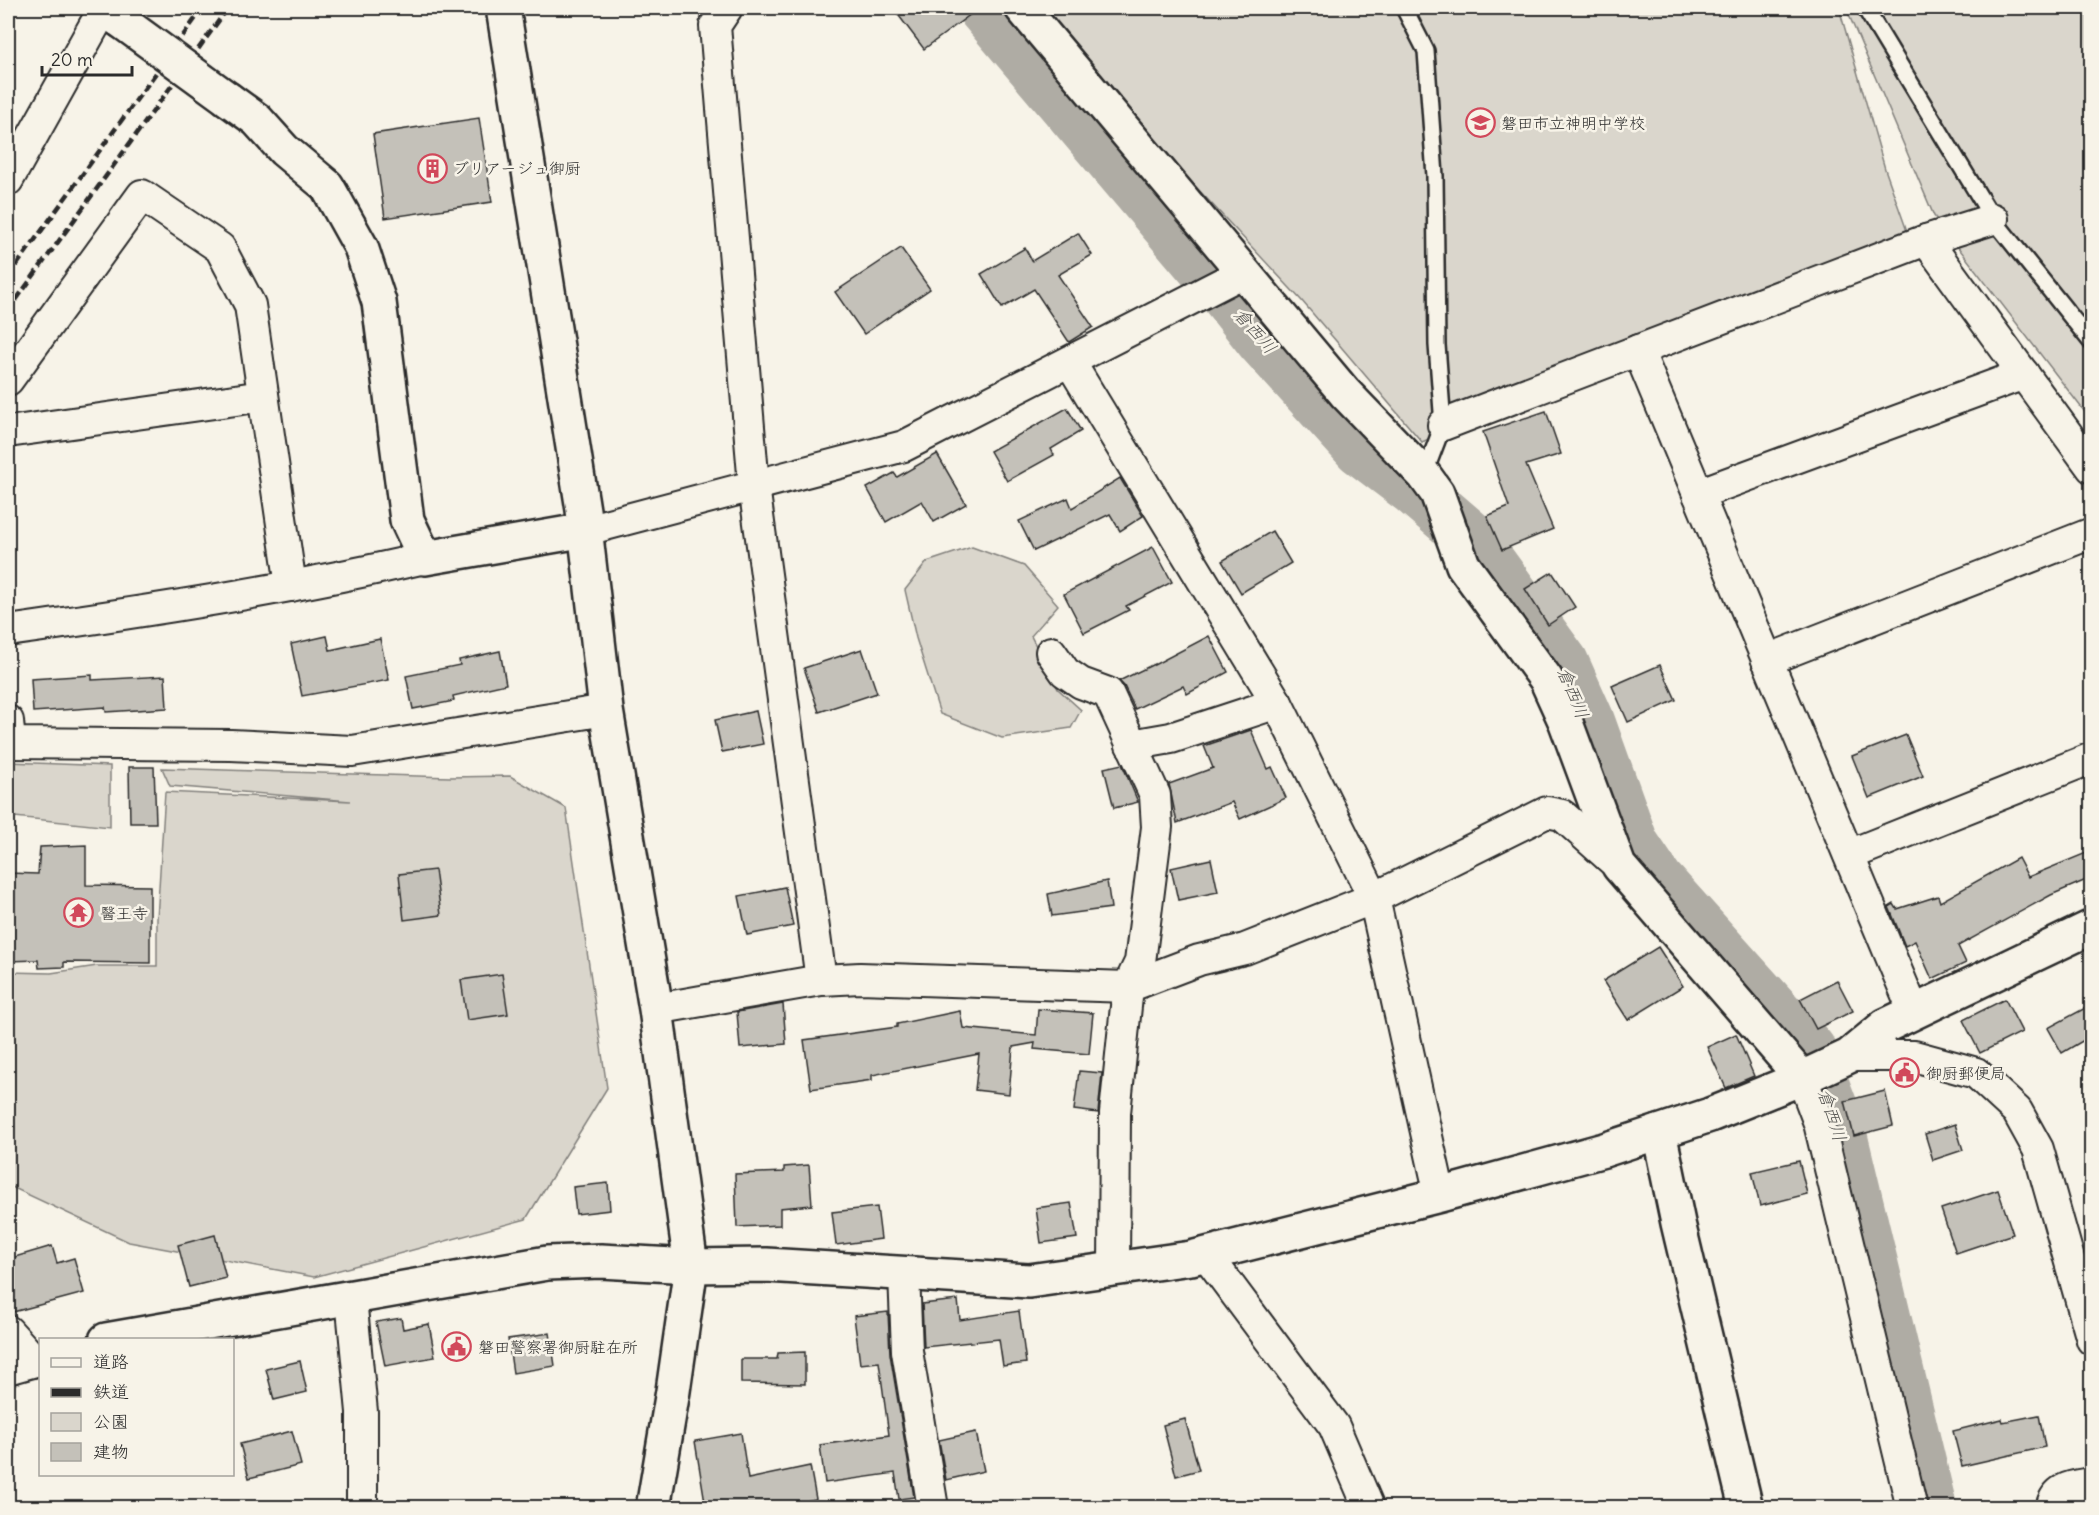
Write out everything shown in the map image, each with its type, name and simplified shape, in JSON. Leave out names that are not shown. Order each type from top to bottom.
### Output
[{"type":"street","points":[[503,8],[586,530],[606,710],[656,1009],[691,1266],[673,1390],[652,1508]]},
{"type":"street","points":[[727,8],[715,26],[754,486],[821,980]]},
{"type":"street","points":[[1022,8],[1345,393],[1424,475],[1437,493],[1463,565],[1546,679],[1566,723],[1619,866]]},
{"type":"street","points":[[8,180],[108,11],[257,120],[284,150],[327,186],[361,248],[379,302],[407,520],[425,558]]},
{"type":"street","points":[[8,380],[142,195],[220,248],[250,305],[291,586]]},
{"type":"street","points":[[1443,425],[1926,240],[1993,219]]},
{"type":"street","points":[[1926,240],[2091,468]]},
{"type":"street","points":[[8,631],[197,604],[345,576],[425,558],[586,530],[904,446],[1244,272]]},
{"type":"street","points":[[1638,350],[1914,1012]]},
{"type":"street","points":[[1070,362],[1277,704],[1374,898],[1440,1195]]},
{"type":"street","points":[[1698,494],[2024,374]]},
{"type":"street","points":[[8,432],[263,396]]},
{"type":"street","points":[[1767,660],[2091,533]]},
{"type":"street","points":[[1052,652],[1065,672],[1081,683],[1108,693],[1155,795],[1157,827],[1140,962],[1128,987],[1114,1113],[1114,1269]]},
{"type":"street","points":[[1131,744],[1171,738],[1277,704]]},
{"type":"street","points":[[8,721],[10,743],[231,745],[352,751],[606,710]]},
{"type":"street","points":[[1849,855],[2091,758]]},
{"type":"street","points":[[656,1009],[821,980],[861,978],[1128,987],[1199,960],[1245,949],[1374,898],[1547,812],[1562,814],[1619,866],[1802,1078],[1819,1123],[1912,1508]]},
{"type":"street","points":[[118,1338],[547,1263],[766,1265],[1029,1281],[1191,1258],[1440,1195],[1604,1150],[1710,1115],[1802,1078],[1849,1056],[1885,1026],[2091,927]]},
{"type":"street","points":[[1849,1056],[1914,1056],[1976,1073],[2017,1111],[2038,1149],[2091,1341]]},
{"type":"street","points":[[1659,1132],[1678,1223],[1746,1508]]},
{"type":"street","points":[[1206,1254],[1334,1426],[1369,1508]]},
{"type":"street","points":[[904,1273],[907,1351],[933,1508]]},
{"type":"street","points":[[351,1298],[362,1412],[362,1508]]},
{"type":"street","points":[[8,1331],[27,1362]]},
{"type":"street","points":[[2051,1508],[2053,1499],[2066,1487],[2091,1483]]},
{"type":"lane","points":[[1404,8],[1426,51],[1435,176],[1437,345],[1443,425],[1424,475]]},
{"type":"lane","points":[[1865,8],[1993,219],[2091,343]]},
{"type":"green space","points":[[1029,8],[1839,8],[1885,169],[1912,245],[1579,373],[1422,442],[1302,301],[1183,173],[1066,61]]},
{"type":"green space","points":[[1846,8],[2091,8],[2091,420],[1934,216]]},
{"type":"green space","points":[[972,547],[1024,566],[1058,605],[1031,636],[1058,689],[1081,710],[1071,728],[1002,738],[940,714],[916,638],[905,590],[927,562]]},
{"type":"green space","points":[[8,762],[110,766],[110,827],[15,817],[8,848]]},
{"type":"green space","points":[[162,768],[450,777],[510,776],[566,808],[607,1088],[526,1219],[314,1277],[129,1242],[12,1187],[8,1188],[8,972],[51,973],[97,966],[157,966],[157,919],[165,792],[350,801],[170,786]]},
{"type":"building","points":[[893,8],[979,8],[924,49]]},
{"type":"building","name":"ブリアージュ御厨","points":[[479,118],[492,202],[385,218],[373,134]]},
{"type":"building","points":[[1078,233],[1092,255],[1058,275],[1093,327],[1069,342],[1034,289],[1002,308],[981,274],[1025,248],[1032,261]]},
{"type":"building","points":[[901,248],[930,289],[864,334],[835,292]]},
{"type":"building","points":[[1067,408],[1081,431],[1051,449],[1054,455],[1007,481],[990,451]]},
{"type":"building","points":[[1546,411],[1561,454],[1526,465],[1553,529],[1502,550],[1487,516],[1509,507],[1483,432]]},
{"type":"building","points":[[937,454],[966,504],[934,522],[922,501],[886,522],[867,488],[894,473],[897,477]]},
{"type":"building","points":[[1120,478],[1143,516],[1120,531],[1110,514],[1034,551],[1019,521],[1068,498],[1072,508]]},
{"type":"building","points":[[1272,531],[1291,563],[1241,593],[1222,561]]},
{"type":"building","points":[[1153,547],[1172,582],[1126,606],[1129,610],[1084,633],[1064,594]]},
{"type":"building","points":[[1552,572],[1575,607],[1548,625],[1525,589]]},
{"type":"building","points":[[327,636],[330,650],[380,639],[389,680],[302,696],[291,644]]},
{"type":"building","points":[[1209,636],[1228,672],[1187,694],[1183,686],[1135,709],[1124,686],[1119,681]]},
{"type":"building","points":[[862,649],[877,693],[819,712],[804,668]]},
{"type":"building","points":[[500,651],[506,684],[453,696],[454,701],[413,709],[406,676],[460,665],[459,660]]},
{"type":"building","points":[[1660,665],[1676,700],[1628,722],[1612,686]]},
{"type":"building","points":[[92,675],[92,680],[165,676],[167,708],[106,712],[105,707],[33,712],[31,679]]},
{"type":"building","points":[[756,711],[763,744],[722,752],[715,720]]},
{"type":"building","points":[[1251,730],[1268,769],[1272,767],[1286,798],[1240,819],[1232,802],[1177,823],[1169,784],[1213,768],[1204,746]]},
{"type":"building","points":[[1906,735],[1923,776],[1869,798],[1852,756]]},
{"type":"building","points":[[1122,764],[1138,802],[1114,808],[1104,768]]},
{"type":"building","points":[[129,767],[154,767],[156,823],[130,823]]},
{"type":"building","name":"醫王寺","points":[[86,845],[86,885],[150,886],[150,963],[64,962],[64,967],[39,968],[38,960],[8,961],[8,873],[38,874],[40,847]]},
{"type":"building","points":[[2091,851],[2091,878],[2051,895],[1958,946],[1966,963],[1932,979],[1915,941],[1905,946],[1889,907],[1894,904],[1897,909],[1938,896],[1940,902],[2018,858],[2028,877]]},
{"type":"building","points":[[1211,859],[1218,892],[1178,900],[1171,868]]},
{"type":"building","points":[[435,870],[441,915],[404,920],[399,874]]},
{"type":"building","points":[[1107,881],[1111,908],[1052,916],[1048,894]]},
{"type":"building","points":[[785,887],[793,926],[747,935],[739,896]]},
{"type":"building","points":[[1658,947],[1683,986],[1628,1020],[1603,981]]},
{"type":"building","points":[[502,974],[508,1014],[467,1020],[461,980]]},
{"type":"building","points":[[1837,980],[1853,1011],[1816,1029],[1800,999]]},
{"type":"building","points":[[2005,999],[2022,1032],[1980,1053],[1963,1020]]},
{"type":"building","points":[[783,1004],[786,1044],[740,1048],[737,1012]]},
{"type":"building","points":[[2091,1005],[2091,1036],[2062,1053],[2048,1028]]},
{"type":"building","points":[[1038,1009],[1093,1013],[1089,1054],[1034,1049],[1035,1043],[1013,1047],[1009,1094],[975,1090],[979,1054],[872,1075],[872,1080],[811,1089],[804,1040],[897,1027],[897,1024],[960,1011],[963,1028],[1036,1035]]},
{"type":"building","points":[[1736,1034],[1754,1076],[1726,1088],[1707,1047]]},
{"type":"building","points":[[1079,1071],[1102,1073],[1098,1113],[1074,1110]]},
{"type":"building","points":[[1885,1091],[1893,1126],[1854,1136],[1845,1101]]},
{"type":"building","points":[[1955,1124],[1963,1150],[1933,1160],[1925,1134]]},
{"type":"building","points":[[1799,1161],[1807,1194],[1760,1206],[1752,1172]]},
{"type":"building","points":[[809,1165],[812,1205],[780,1208],[780,1225],[737,1227],[735,1174],[784,1172],[784,1167]]},
{"type":"building","points":[[608,1183],[610,1210],[576,1214],[573,1187]]},
{"type":"building","points":[[1998,1190],[2013,1234],[1956,1253],[1941,1209]]},
{"type":"building","points":[[1071,1203],[1077,1238],[1041,1243],[1036,1208]]},
{"type":"building","points":[[877,1207],[881,1239],[836,1245],[832,1212]]},
{"type":"building","points":[[215,1235],[226,1278],[189,1287],[178,1245]]},
{"type":"building","points":[[52,1246],[57,1263],[74,1258],[84,1293],[13,1312],[8,1291],[8,1259]]},
{"type":"building","points":[[958,1300],[960,1320],[1019,1311],[1026,1363],[1003,1366],[999,1339],[924,1347],[922,1304]]},
{"type":"building","points":[[888,1312],[890,1354],[914,1497],[899,1499],[895,1473],[825,1483],[820,1445],[889,1435],[879,1362],[860,1364],[854,1316]]},
{"type":"building","points":[[401,1318],[403,1329],[429,1324],[435,1357],[385,1366],[376,1322]]},
{"type":"building","points":[[550,1333],[555,1366],[513,1373],[508,1339]]},
{"type":"building","points":[[805,1352],[805,1384],[741,1383],[741,1359],[777,1359],[778,1353]]},
{"type":"building","points":[[300,1361],[307,1392],[274,1400],[266,1369]]},
{"type":"building","points":[[2039,1415],[2045,1447],[1962,1466],[1953,1431],[2002,1419],[2003,1422]]},
{"type":"building","points":[[1185,1419],[1199,1470],[1176,1476],[1163,1425]]},
{"type":"building","points":[[292,1431],[301,1465],[249,1478],[240,1444]]},
{"type":"building","points":[[976,1432],[984,1471],[946,1480],[939,1440]]},
{"type":"building","points":[[741,1433],[748,1479],[810,1466],[816,1499],[769,1508],[706,1508],[695,1441]]},
{"type":"waterway","name":"倉西川","points":[[984,8],[1224,291],[1264,342],[1360,448],[1414,489],[1470,537],[1562,663],[1587,719],[1632,844],[1657,881],[1809,1050],[1838,1126],[1930,1508]]},
{"type":"railway","points":[[8,277],[203,8]]},
{"type":"railway","points":[[8,311],[228,8]]},
{"type":"place","name":"磐田市立神明中学校","points":[[1480,123]]},
{"type":"place","name":"ブリアージュ御厨","points":[[432,168]]},
{"type":"place","name":"醫王寺","points":[[79,913]]},
{"type":"place","name":"御厨郵便局","points":[[1905,1073]]},
{"type":"place","name":"磐田警察署御厨駐在所","points":[[457,1347]]}]
